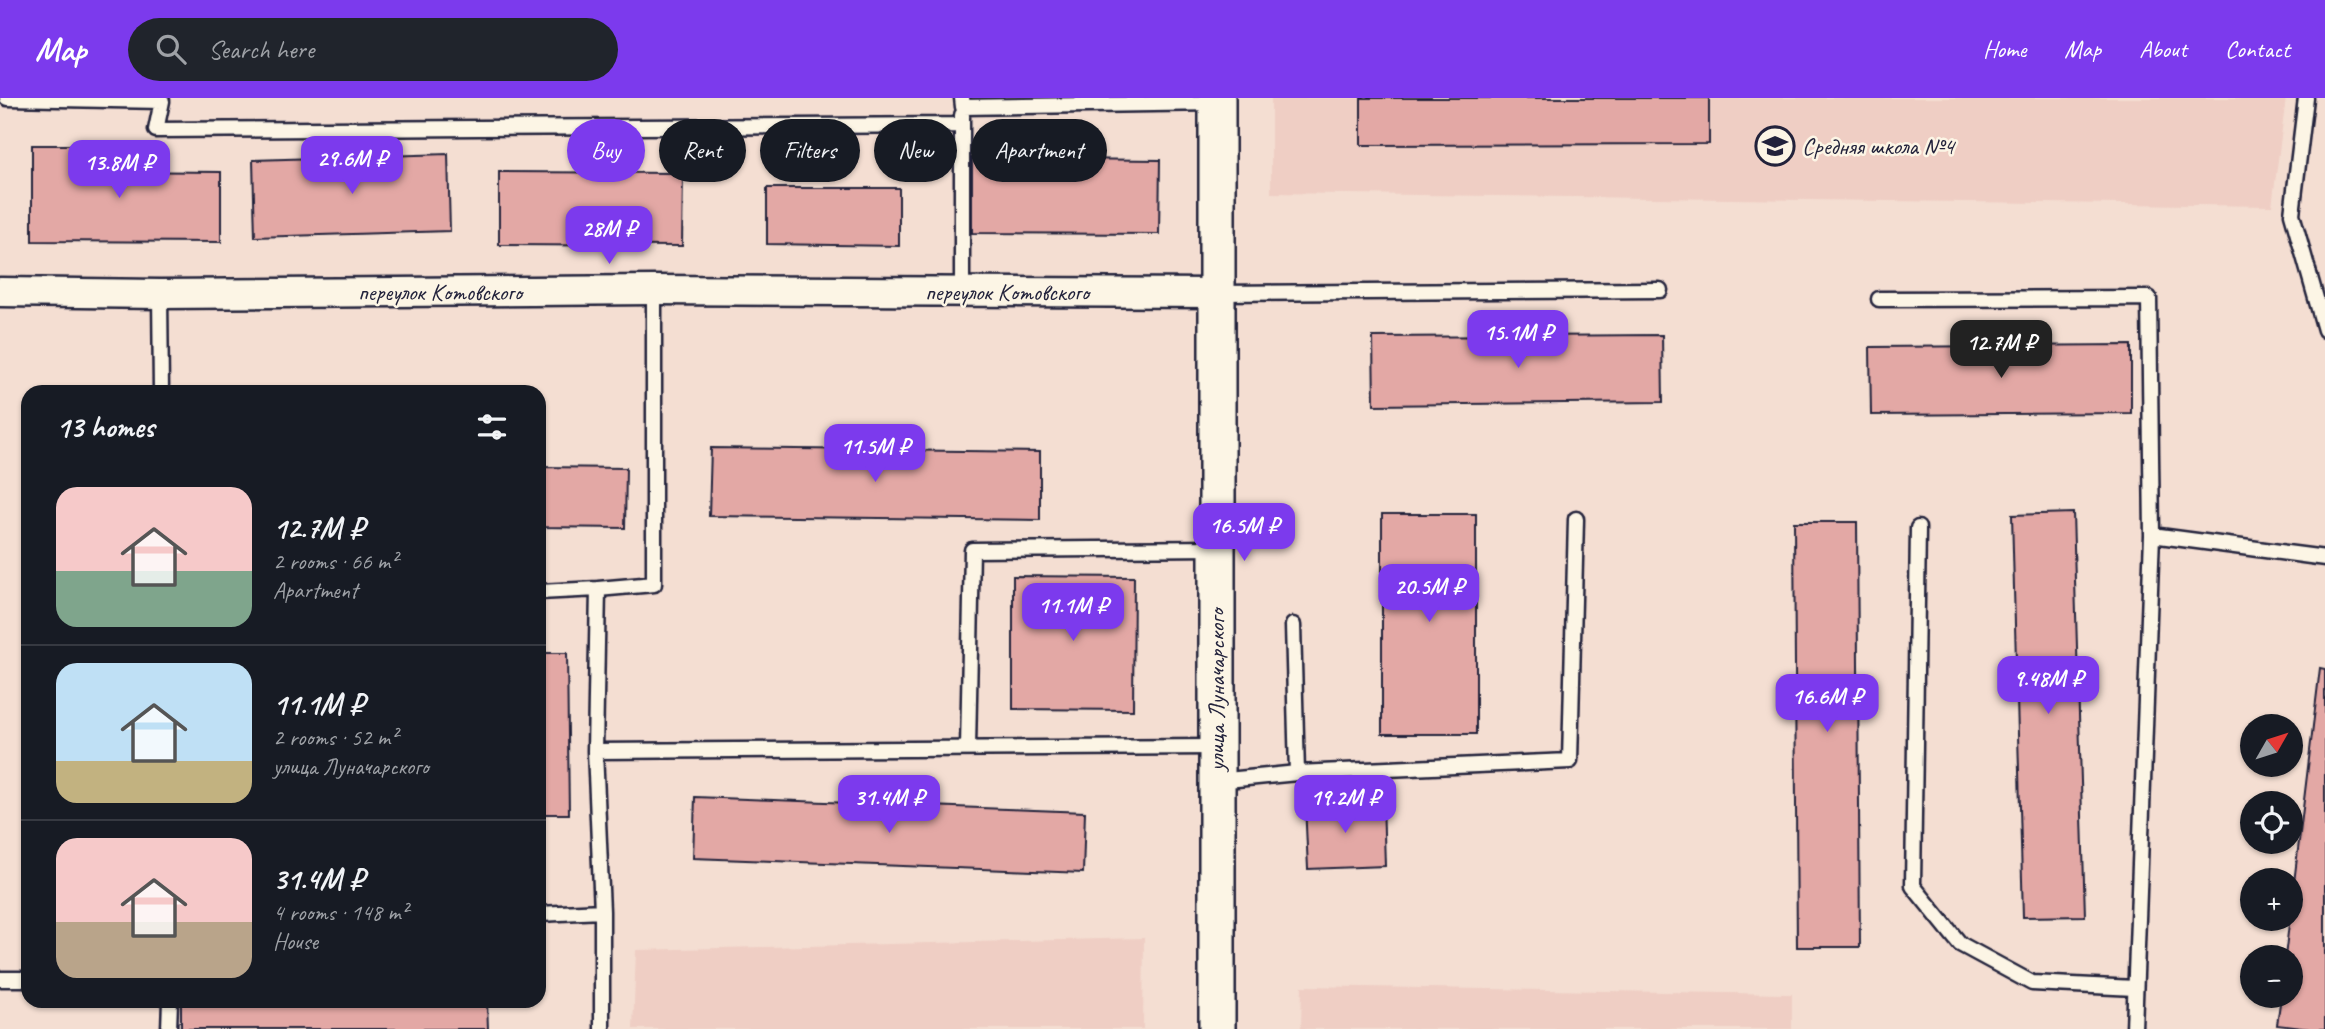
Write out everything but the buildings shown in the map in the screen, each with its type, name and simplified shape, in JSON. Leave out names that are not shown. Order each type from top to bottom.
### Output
[{"type":"street","name":"улица Луначарского","points":[[1217,101],[1217,1029]]},
{"type":"street","name":"переулок Котовского","points":[[0,292],[160,294],[654,290],[1217,293]]},
{"type":"lane","points":[[6,98],[162,100],[156,130],[962,125]]},
{"type":"lane","points":[[2306,98],[2292,214],[2325,330]]},
{"type":"lane","points":[[962,292],[962,102],[1217,101]]},
{"type":"lane","points":[[546,592],[654,584],[654,290]]},
{"type":"lane","points":[[1217,293],[1660,290]]},
{"type":"lane","points":[[160,294],[161,385]]},
{"type":"lane","points":[[1879,299],[2149,298],[2152,535],[2134,1029]]},
{"type":"lane","points":[[1215,782],[1297,773],[1570,761],[1576,519]]},
{"type":"lane","points":[[1918,528],[1913,886],[1959,944],[2032,983],[2136,988]]},
{"type":"lane","points":[[2152,535],[2325,558]]},
{"type":"lane","points":[[968,748],[972,550],[1216,548]]},
{"type":"lane","points":[[598,589],[595,751],[602,911],[602,1029]]},
{"type":"lane","points":[[1293,625],[1297,773]]},
{"type":"lane","points":[[595,751],[1215,747]]},
{"type":"lane","points":[[546,914],[602,911]]},
{"type":"lane","points":[[0,979],[21,979]]},
{"type":"lane","points":[[169,1029],[170,1008]]},
{"type":"shaded area","name":"Средняя школа №4","points":[[1271,98],[2286,98],[2272,206],[1271,193]]},
{"type":"shaded area","points":[[1144,938],[1143,1029],[633,1029],[636,950]]},
{"type":"shaded area","points":[[1302,986],[1792,994],[1792,1029],[1301,1029]]},
{"type":"place","name":"Средняя школа №4","points":[[1775,146]]}]
